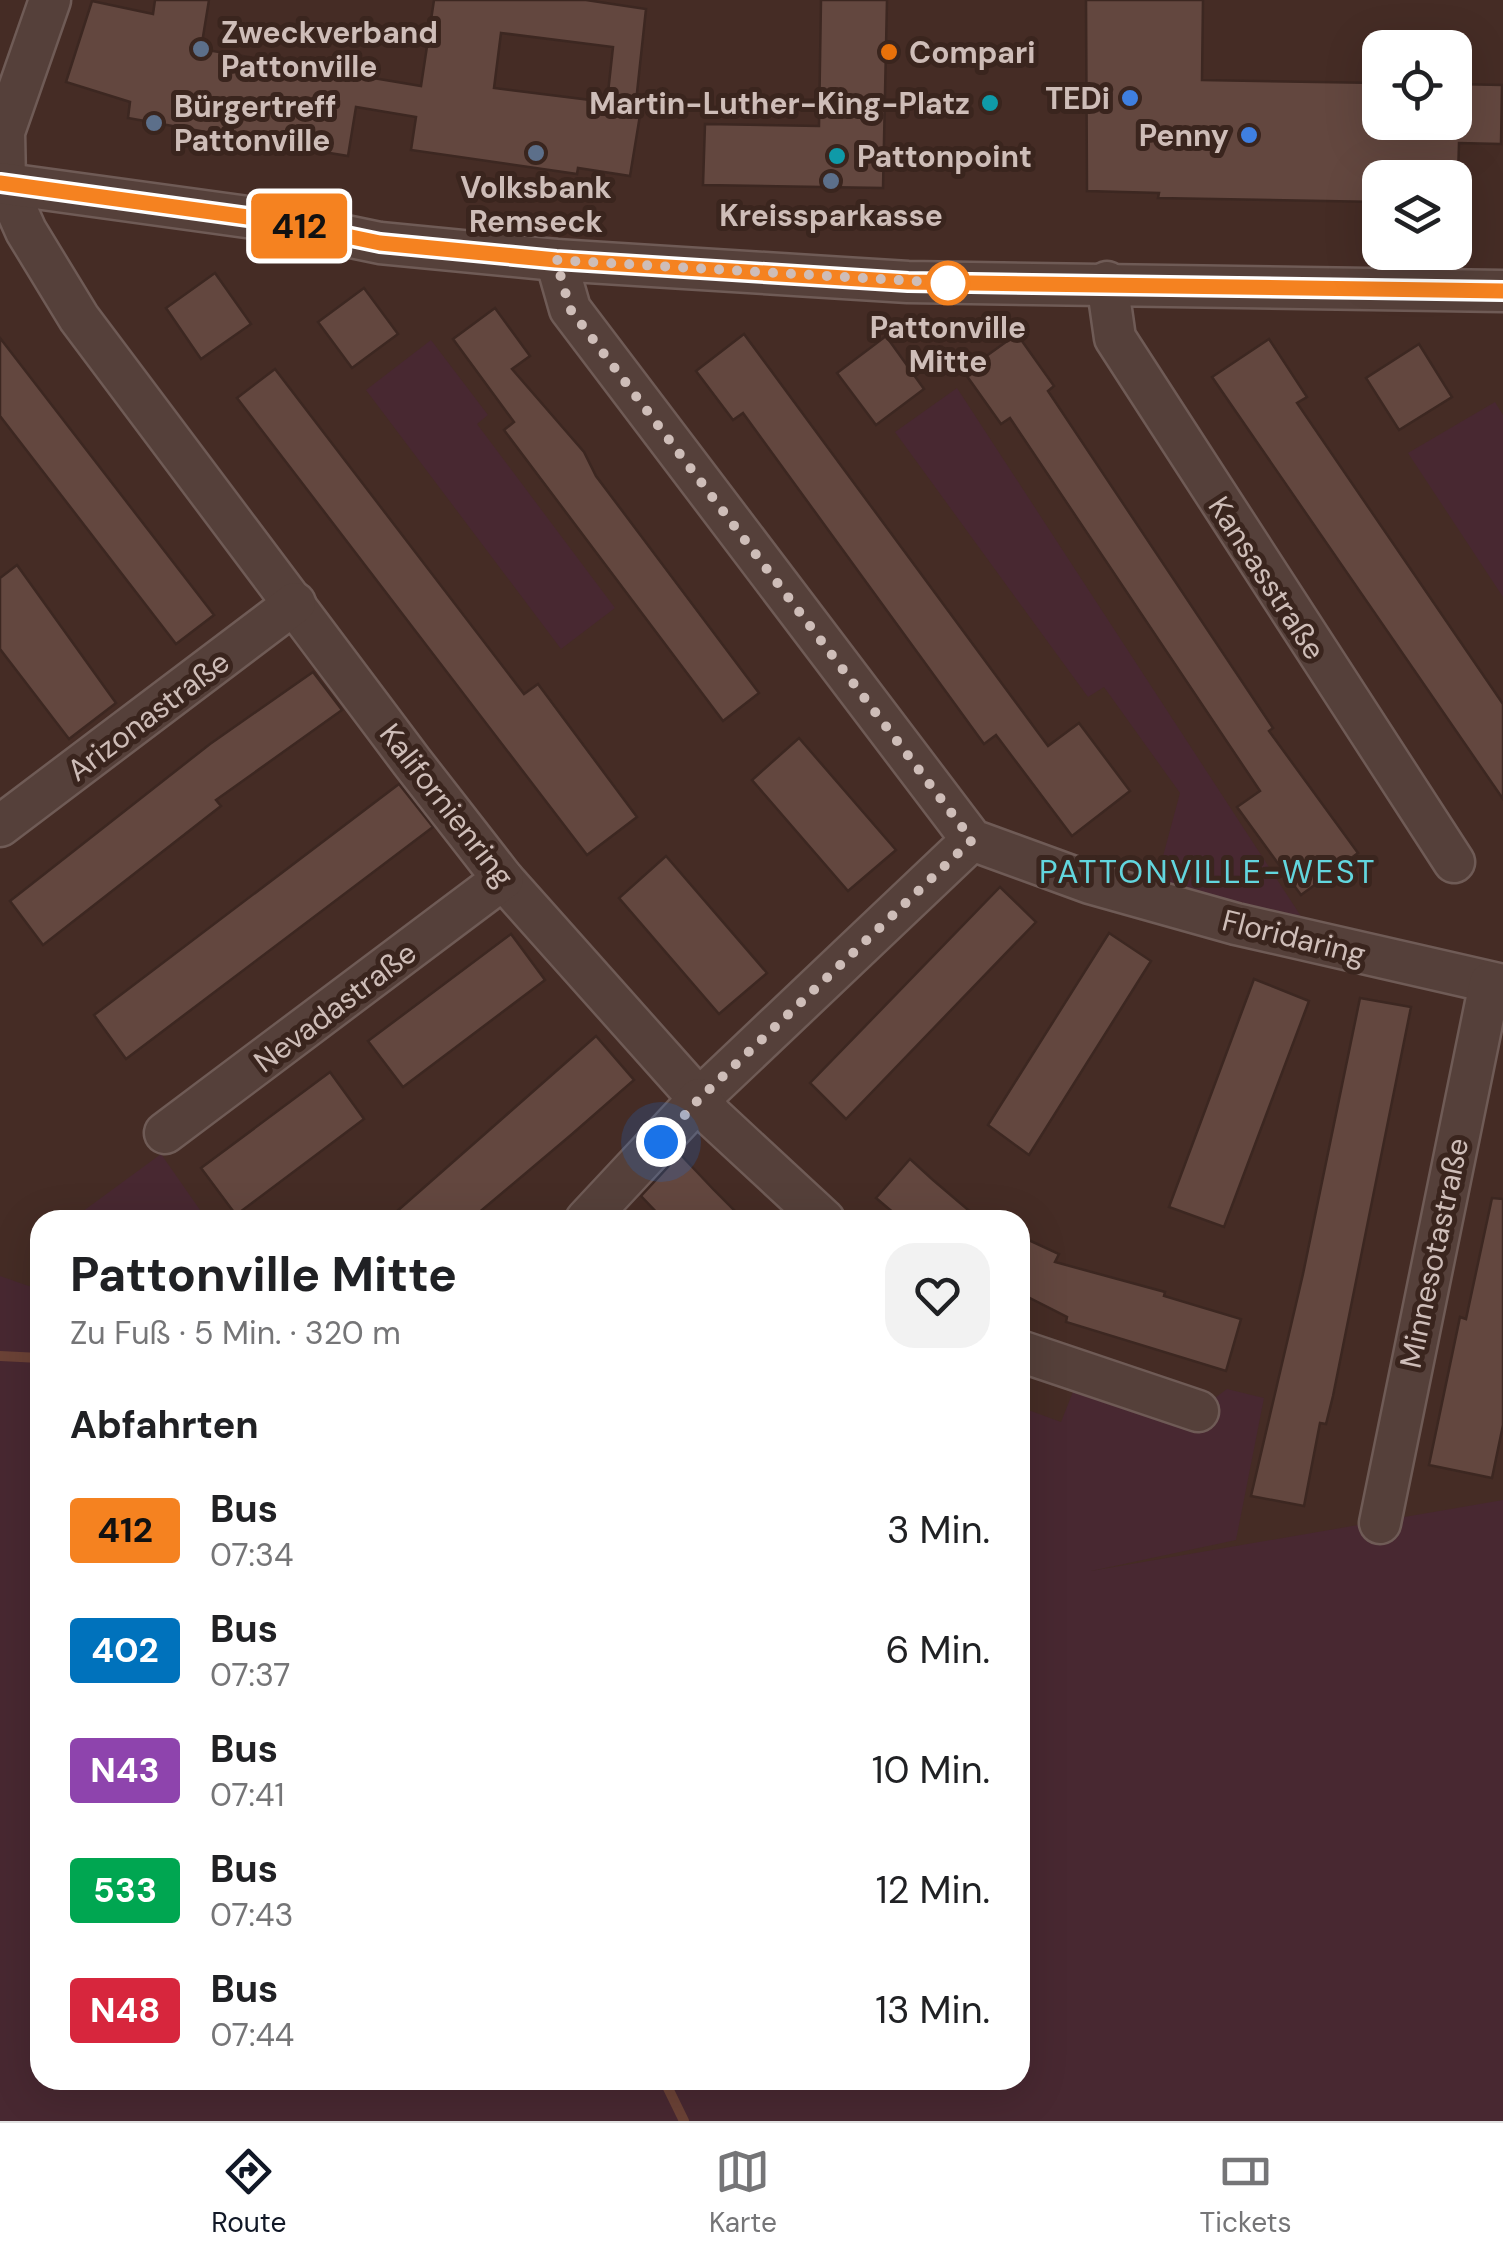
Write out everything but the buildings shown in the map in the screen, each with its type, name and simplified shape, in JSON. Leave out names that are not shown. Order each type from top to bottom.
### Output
[{"type":"street","points":[[50,0],[4,132],[2,183],[270,220],[380,243],[556,260],[908,282],[1107,282],[1503,292]]},
{"type":"street","name":"Kalifornienring","points":[[2,183],[79,318],[503,879],[713,1117],[813,1210]]},
{"type":"street","points":[[556,260],[570,309],[972,840],[699,1099],[595,1210]]},
{"type":"street","name":"Kansasstraße","points":[[1107,282],[1114,338],[1454,862]]},
{"type":"street","name":"Arizonastraße","points":[[0,826],[295,603]]},
{"type":"street","name":"Floridaring","points":[[972,840],[1090,883],[1236,924],[1496,984]]},
{"type":"street","name":"Nevadastraße","points":[[164,1134],[503,879]]},
{"type":"street","name":"Minnesotastraße","points":[[1380,1524],[1496,984]]},
{"type":"street","points":[[1030,1365],[1198,1411]]},
{"type":"shaded area","points":[[431,340],[488,415],[477,424],[615,608],[561,649],[366,390]]},
{"type":"shaded area","points":[[957,388],[1306,924],[1155,886],[1180,793],[1104,687],[1088,697],[895,432]]},
{"type":"shaded area","points":[[1495,402],[1503,415],[1503,597],[1408,453]]},
{"type":"shaded area","points":[[161,1154],[200,1210],[85,1210]]},
{"type":"shaded area","points":[[0,1276],[30,1286],[30,2090],[1030,2090],[1030,1411],[1061,1422],[1080,1374],[1197,1411],[1227,1389],[1264,1398],[1236,1540],[1091,1571],[1503,1500],[1503,2121],[0,2121]]},
{"type":"waterway","points":[[0,1356],[30,1358]]},
{"type":"waterway","points":[[669,2090],[684,2121]]},
{"type":"bus line","name":"412","points":[[0,183],[270,220],[380,243],[556,260],[908,282],[1107,282],[1503,291]]},
{"type":"place","name":"Zweckverband Pattonville","points":[[201,49]]},
{"type":"place","name":"Compari","points":[[889,52]]},
{"type":"place","name":"TEDi","points":[[1130,98]]},
{"type":"place","name":"Martin-Luther-King-Platz","points":[[990,103]]},
{"type":"place","name":"Bürgertreff Pattonville","points":[[154,123]]},
{"type":"place","name":"Penny","points":[[1249,135]]},
{"type":"place","name":"Volksbank Remseck","points":[[536,153]]},
{"type":"place","name":"Pattonpoint","points":[[837,156]]},
{"type":"place","name":"Kreissparkasse","points":[[831,181]]},
{"type":"place","name":"Pattonville Mitte","points":[[948,283]]},
{"type":"district","name":"PATTONVILLE-WEST","points":[[1208,872]]},
{"type":"route","points":[[661,1142],[699,1099],[972,840],[570,309],[556,260],[948,283]]}]
